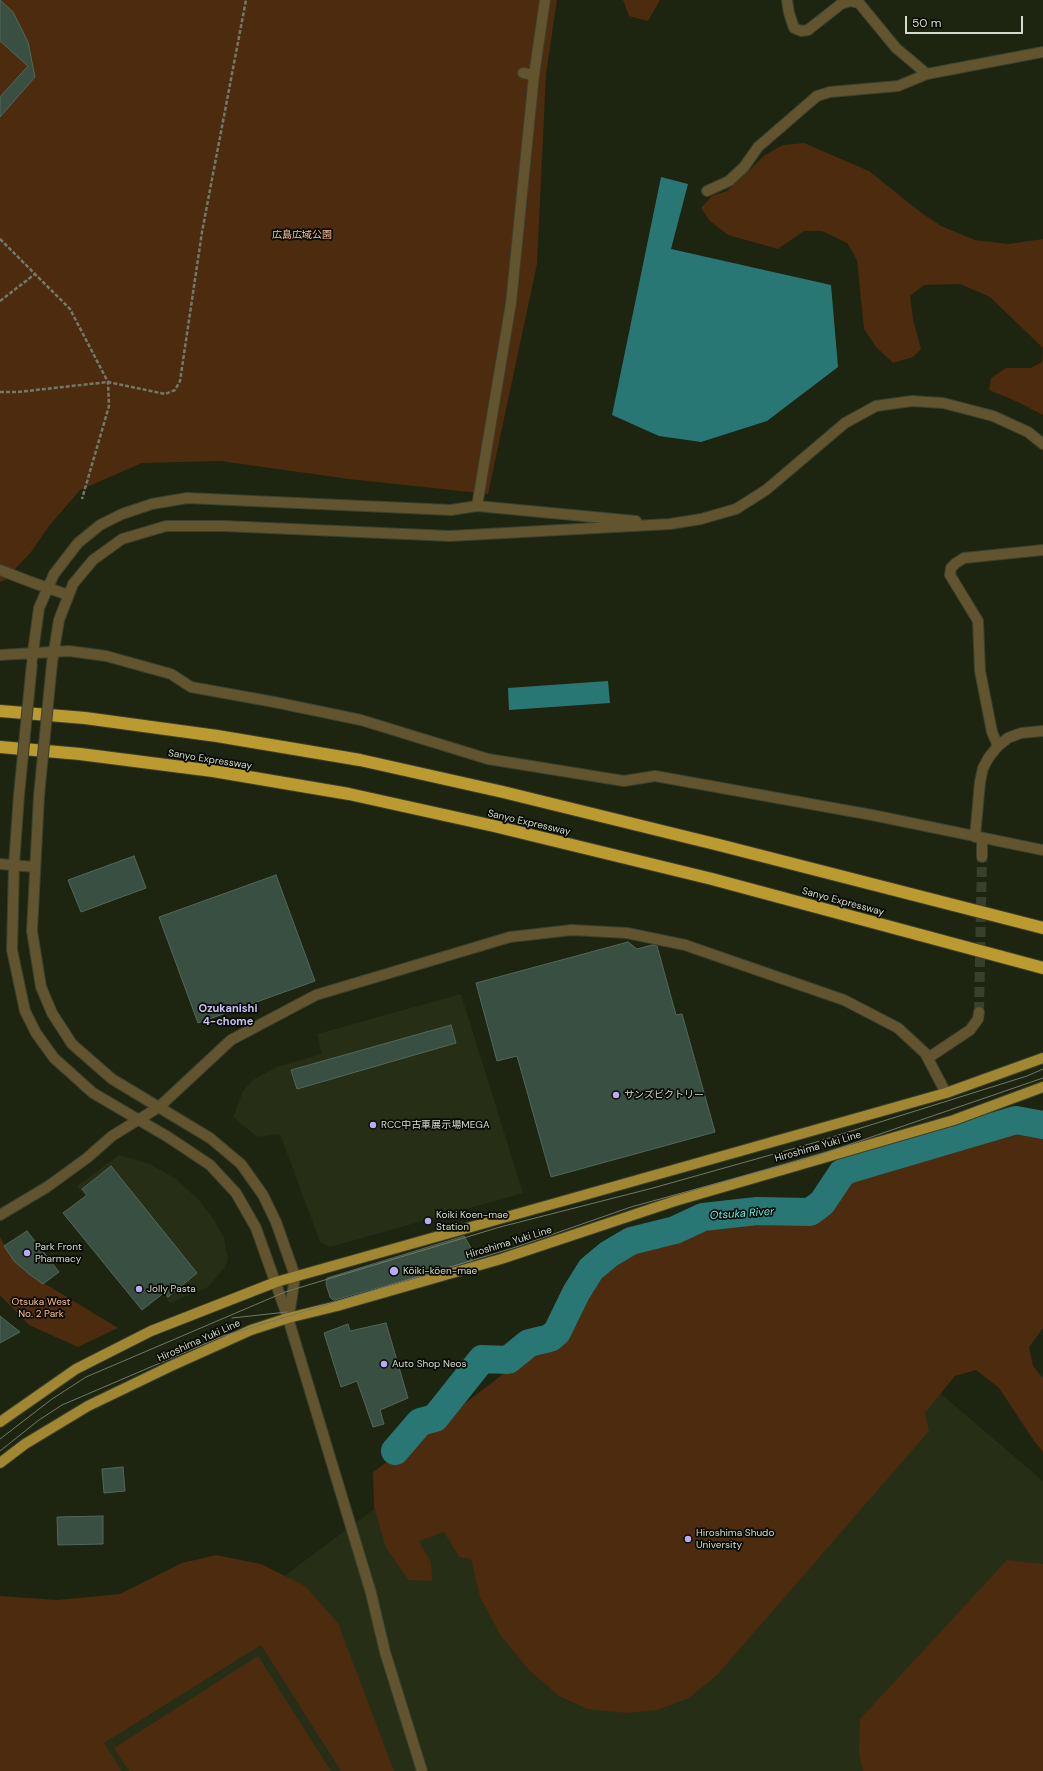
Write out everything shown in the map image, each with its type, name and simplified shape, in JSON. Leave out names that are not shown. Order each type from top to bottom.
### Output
[{"type":"highway","points":[[0,711],[85,718],[217,736],[360,760],[503,792],[696,839],[1043,928]]},
{"type":"highway","name":"Sanyo Expressway","points":[[0,747],[80,754],[213,771],[348,794],[494,826],[712,879],[1043,968]]},
{"type":"main road","name":"Hiroshima Yuki Line","points":[[0,1422],[76,1369],[151,1332],[276,1282],[946,1093],[1043,1058]]},
{"type":"main road","name":"Hiroshima Yuki Line","points":[[0,1463],[25,1444],[88,1406],[244,1333],[288,1318],[337,1306],[502,1259],[675,1201],[954,1120],[1043,1087]]},
{"type":"street","points":[[477,506],[511,303],[534,75],[545,0]]},
{"type":"street","points":[[787,0],[789,13],[794,28],[801,31],[808,30],[841,4],[850,1],[859,3],[896,48],[927,74]]},
{"type":"street","points":[[707,191],[729,182],[744,167],[758,147],[817,96],[830,92],[898,86],[927,74],[1043,52]]},
{"type":"street","points":[[523,73],[534,75]]},
{"type":"street","points":[[288,1318],[295,1276],[276,1222],[263,1195],[241,1164],[210,1138],[112,1079],[72,1044],[52,1013],[41,987],[32,931],[39,796],[52,663],[59,620],[68,594],[73,584],[93,560],[122,539],[166,526],[224,526],[450,536],[670,524],[701,519],[736,508],[766,490],[845,423],[876,406],[912,401],[943,403],[993,416],[1028,432],[1043,444]]},
{"type":"street","points":[[422,1771],[385,1652],[371,1593],[288,1318],[256,1228],[236,1192],[210,1165],[168,1137],[93,1094],[54,1058],[36,1034],[24,1011],[12,950],[14,865],[19,795],[33,652],[39,608],[54,574],[78,543],[100,525],[122,514],[152,504],[187,498],[451,510],[477,506],[670,524]]},
{"type":"street","points":[[998,746],[992,732],[980,671],[978,621],[950,575],[951,568],[964,558],[1043,550]]},
{"type":"street","points":[[0,570],[47,588],[68,594]]},
{"type":"street","points":[[0,655],[69,651],[106,656],[171,674],[191,687],[361,720],[488,759],[624,781],[655,776],[872,815],[1043,850]]},
{"type":"street","points":[[982,857],[979,837],[983,768],[989,756],[1008,738],[1021,733],[1043,731]]},
{"type":"street","points":[[0,864],[35,867]]},
{"type":"street","points":[[0,1215],[47,1187],[87,1158],[112,1136],[159,1107],[231,1040],[316,994],[510,937],[572,930],[627,933],[685,945],[844,1000],[898,1028],[925,1053],[946,1093]]},
{"type":"street","points":[[928,1058],[970,1030],[978,1019],[980,1012]]},
{"type":"path","points":[[0,392],[18,392],[108,382],[165,394],[174,390],[180,381],[202,232],[246,0]]},
{"type":"path","points":[[0,239],[70,309],[108,382],[109,406],[82,499]]},
{"type":"path","points":[[0,301],[35,274]]},
{"type":"shaded area","name":"RCC中古車展示場MEGA","points":[[461,994],[523,1193],[330,1247],[320,1242],[280,1134],[257,1137],[233,1117],[243,1091],[253,1080],[276,1067],[322,1054],[317,1034]]},
{"type":"shaded area","points":[[119,1155],[150,1164],[176,1179],[200,1201],[214,1220],[224,1238],[228,1259],[225,1267],[208,1287],[170,1303],[77,1186]]},
{"type":"shaded area","name":"Hiroshima Shudo University","points":[[768,1246],[1043,1481],[1043,1771],[23,1771],[476,1433]]},
{"type":"green space","name":"広島広域公園","points":[[0,0],[557,0],[546,74],[537,264],[488,494],[349,479],[220,461],[142,463],[80,490],[49,526],[31,552],[5,580],[0,582]]},
{"type":"green space","points":[[623,0],[660,0],[648,21],[629,16]]},
{"type":"green space","points":[[804,143],[869,171],[919,211],[941,226],[975,240],[1009,244],[1043,239],[1043,348],[990,297],[960,284],[924,285],[910,296],[913,319],[921,349],[913,357],[893,363],[876,347],[864,329],[857,260],[847,243],[822,231],[804,231],[778,249],[728,235],[710,221],[701,208],[712,196],[727,191],[765,155],[783,145]]},
{"type":"green space","points":[[1043,348],[1043,415],[1018,402],[989,390],[991,378],[1006,368],[1031,368],[1042,362]]},
{"type":"green space","points":[[1031,1130],[1043,1135],[1043,1328],[1029,1347],[1033,1366],[1043,1378],[1043,1452],[999,1388],[976,1370],[955,1376],[925,1413],[929,1431],[717,1675],[689,1698],[657,1710],[626,1713],[587,1709],[559,1696],[529,1670],[501,1636],[480,1597],[471,1559],[459,1557],[444,1532],[419,1541],[431,1562],[432,1581],[409,1580],[386,1548],[374,1507],[373,1472],[398,1454],[423,1427],[442,1421],[520,1361],[560,1335],[577,1301],[601,1267],[638,1246],[682,1235],[724,1220],[819,1216],[851,1174],[943,1146]]},
{"type":"green space","name":"Otsuka West No. 2 Park","points":[[0,1237],[14,1261],[29,1274],[118,1328],[78,1347],[29,1325],[0,1295]]},
{"type":"green space","points":[[216,1555],[261,1564],[305,1586],[338,1623],[394,1771],[341,1771],[261,1645],[104,1743],[122,1771],[0,1771],[0,1596],[57,1600],[120,1594],[182,1563]]},
{"type":"green space","points":[[1007,1560],[1043,1564],[1043,1771],[863,1771],[859,1754],[860,1719]]},
{"type":"green space","points":[[258,1656],[331,1771],[129,1771],[114,1748]]},
{"type":"water","points":[[661,177],[688,184],[671,249],[831,285],[838,367],[767,421],[701,442],[659,436],[612,415]]},
{"type":"water","points":[[608,681],[610,703],[509,710],[508,688]]},
{"type":"building","points":[[0,0],[13,12],[28,42],[35,77],[0,117],[0,97],[28,66],[0,41]]},
{"type":"building","points":[[134,856],[146,888],[81,912],[68,880]]},
{"type":"building","points":[[276,875],[315,981],[198,1023],[159,917]]},
{"type":"building","points":[[628,942],[637,949],[652,945],[657,946],[676,1015],[682,1014],[715,1132],[551,1177],[517,1056],[497,1061],[476,983]]},
{"type":"building","points":[[451,1025],[456,1043],[297,1089],[291,1070]]},
{"type":"building","points":[[111,1166],[197,1273],[168,1297],[165,1292],[142,1310],[63,1213],[87,1195],[82,1189]]},
{"type":"building","name":"Park Front Pharmacy","points":[[27,1231],[59,1272],[43,1284],[14,1261],[4,1246]]},
{"type":"building","points":[[464,1236],[471,1248],[472,1261],[335,1300],[330,1297],[326,1284],[327,1278]]},
{"type":"building","points":[[0,1316],[20,1332],[0,1343]]},
{"type":"building","points":[[386,1323],[408,1398],[380,1410],[384,1424],[373,1427],[357,1381],[341,1387],[324,1333],[348,1324],[350,1331]]},
{"type":"building","points":[[123,1467],[125,1491],[104,1493],[102,1469]]},
{"type":"building","points":[[103,1516],[103,1544],[58,1545],[57,1517]]},
{"type":"waterway","name":"Otsuka River","points":[[395,1451],[420,1422],[435,1418],[482,1359],[508,1360],[529,1343],[550,1338],[557,1332],[576,1293],[591,1269],[609,1254],[631,1241],[675,1230],[703,1217],[757,1211],[810,1212],[822,1203],[842,1173],[850,1169],[1016,1120],[1043,1125]]},
{"type":"tunnel","points":[[979,1012],[982,857]]},
{"type":"tram line","points":[[0,1439],[52,1399],[86,1377],[285,1292],[500,1227],[653,1188],[813,1143],[1027,1076],[1043,1069]]},
{"type":"tram line","points":[[0,1451],[39,1420],[62,1405],[223,1336],[516,1247],[631,1207],[816,1156],[1043,1078]]},
{"type":"tram line","points":[[232,1318],[287,1312]]},
{"type":"place","name":"サンズビクトリー","points":[[616,1095]]},
{"type":"place","name":"RCC中古車展示場MEGA","points":[[373,1125]]},
{"type":"place","name":"Koiki Koen-mae Station","points":[[428,1221]]},
{"type":"place","name":"Park Front Pharmacy","points":[[27,1253]]},
{"type":"place","name":"Kōiki-kōen-mae","points":[[394,1271]]},
{"type":"place","name":"Jolly Pasta","points":[[139,1289]]},
{"type":"place","name":"Auto Shop Neos","points":[[384,1364]]},
{"type":"place","name":"Hiroshima Shudo University","points":[[688,1539]]},
{"type":"district","name":"Ozukanishi 4-chome","points":[[228,1015]]}]
